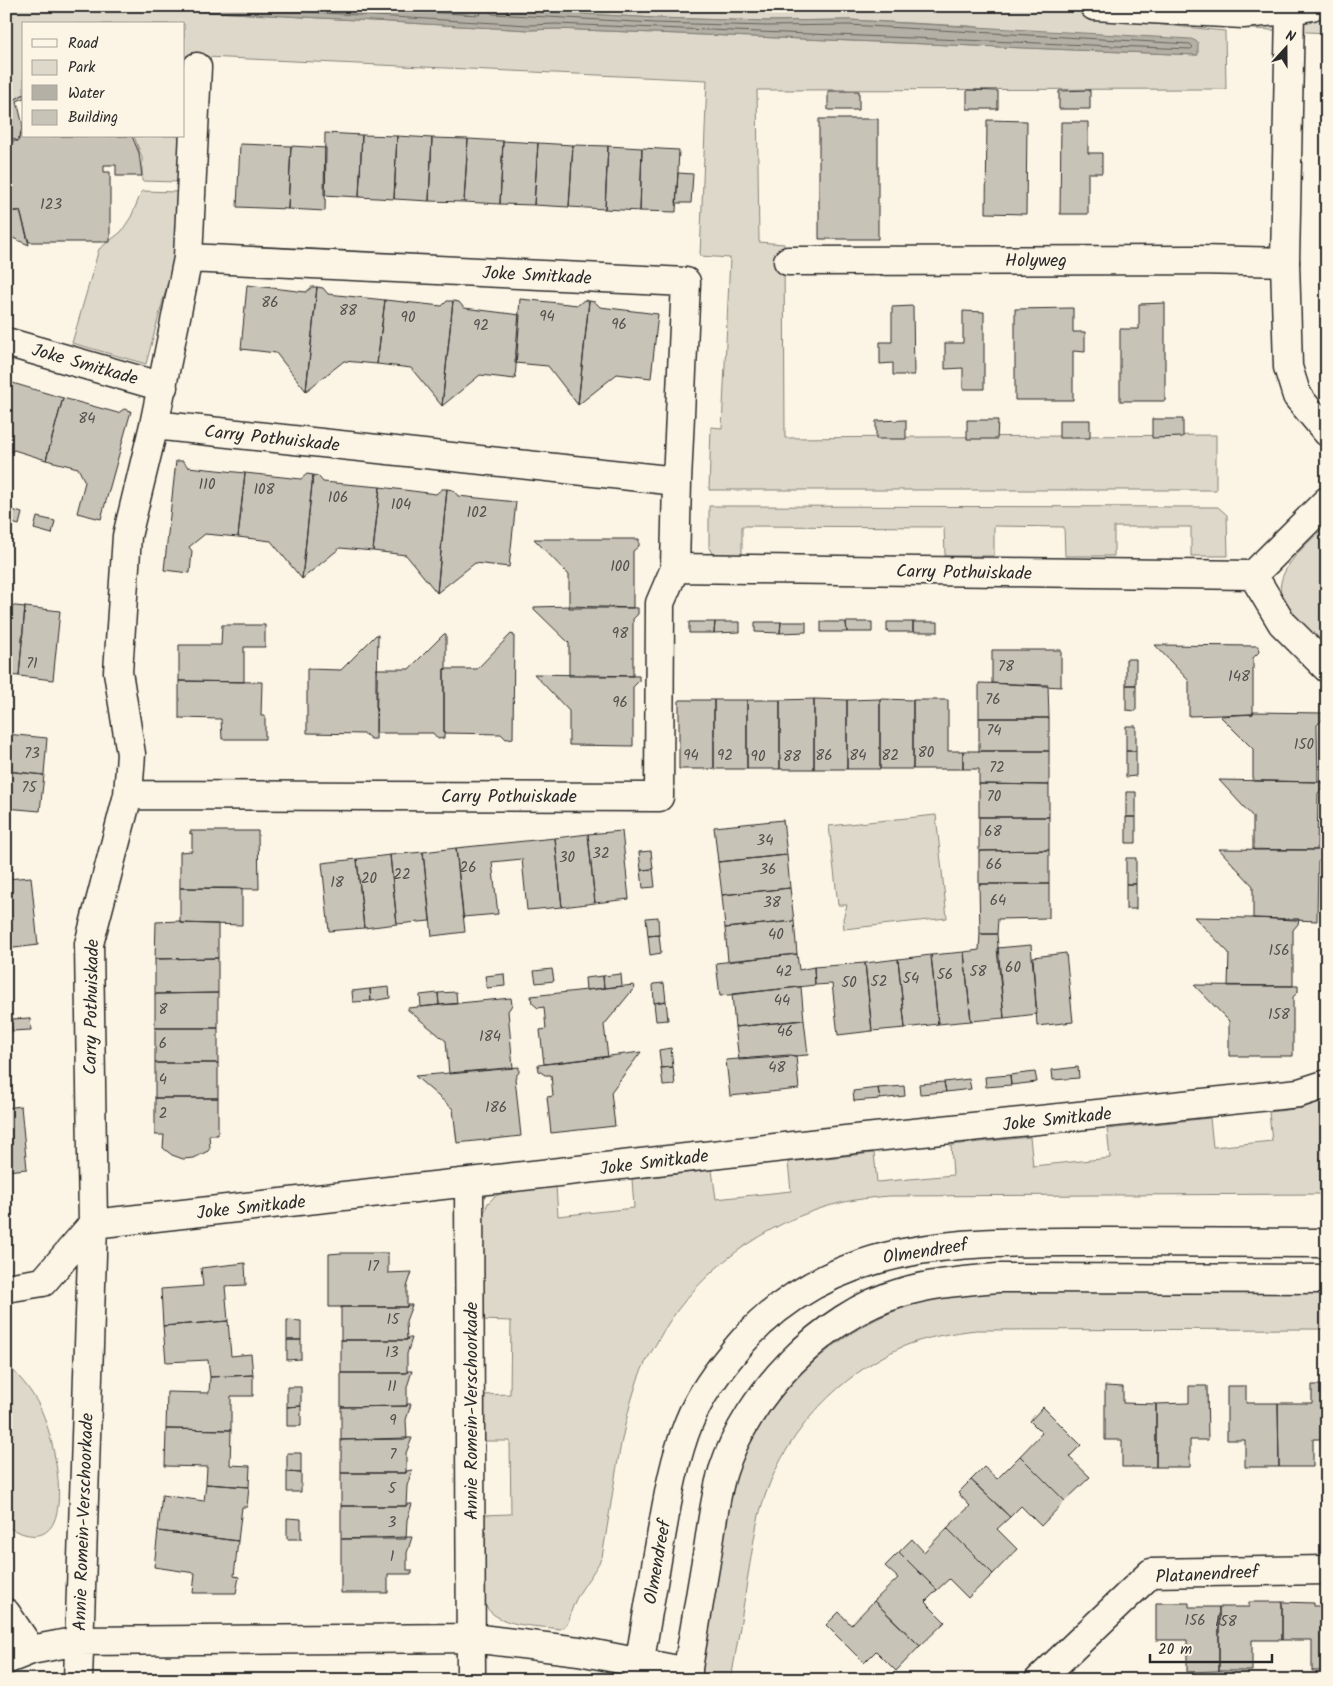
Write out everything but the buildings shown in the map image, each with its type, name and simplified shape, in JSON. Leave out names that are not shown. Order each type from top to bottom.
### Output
[{"type":"street","points":[[1094,6],[1243,14],[1301,8],[1285,262],[1288,366],[1297,396],[1327,432]]},
{"type":"street","name":"Joke Smitkade","points":[[154,425],[188,258],[197,67]]},
{"type":"street","name":"Joke Smitkade","points":[[188,258],[686,282],[677,481]]},
{"type":"street","name":"Holyweg","points":[[788,261],[1197,260],[1285,262]]},
{"type":"street","name":"Joke Smitkade","points":[[6,342],[163,387]]},
{"type":"street","name":"Carry Pothuiskade","points":[[93,1224],[88,944],[128,795],[131,754],[118,672],[127,536],[154,425],[677,481],[675,568],[660,603],[659,797],[128,795]]},
{"type":"street","points":[[1327,501],[1253,575],[1282,623],[1327,668]]},
{"type":"street","name":"Carry Pothuiskade","points":[[675,568],[1253,575]]},
{"type":"street","name":"Joke Smitkade","points":[[93,1224],[469,1184],[846,1140],[1299,1094],[1327,1084]]},
{"type":"street","name":"Annie Romein-Verschoorkade","points":[[469,1184],[471,1680]]},
{"type":"street","points":[[6,1288],[42,1282],[93,1224]]},
{"type":"street","name":"Annie Romein-Verschoorkade","points":[[78,1680],[93,1224]]},
{"type":"street","name":"Olmendreef","points":[[638,1672],[669,1492],[678,1454],[690,1419],[720,1367],[753,1330],[789,1299],[832,1275],[863,1263],[901,1252],[984,1242],[1327,1243]]},
{"type":"street","name":"Olmendreef","points":[[687,1676],[719,1489],[723,1471],[739,1436],[764,1393],[789,1364],[821,1334],[862,1308],[900,1293],[950,1282],[997,1278],[1327,1279]]},
{"type":"street","name":"Platanendreef","points":[[1039,1680],[1151,1573],[1327,1570]]},
{"type":"street","points":[[6,1612],[32,1650]]},
{"type":"street","name":"Annie Romein-Verschoorkade","points":[[78,1641],[472,1638],[564,1649],[638,1672],[687,1676]]},
{"type":"street","points":[[6,1660],[32,1650],[78,1641]]},
{"type":"green space","points":[[6,6],[112,6],[529,30],[556,29],[1197,55],[969,26],[849,20],[767,21],[655,18],[447,6],[1327,6],[1327,33],[1144,23],[1225,31],[1226,89],[757,90],[759,242],[784,244],[785,438],[1216,435],[1216,490],[709,490],[711,427],[722,428],[730,258],[700,256],[707,80],[185,56],[185,22],[22,22],[22,95],[6,105]]},
{"type":"green space","points":[[135,138],[180,138],[178,182],[142,181],[142,158]]},
{"type":"green space","points":[[142,191],[177,192],[174,260],[146,364],[72,343],[99,249],[121,232],[131,217]]},
{"type":"green space","points":[[709,506],[1218,507],[1227,515],[1228,556],[1191,556],[1191,527],[1114,527],[1114,556],[1065,556],[1064,527],[994,526],[994,556],[945,556],[944,527],[742,526],[742,556],[713,555],[709,548]]},
{"type":"green space","points":[[1327,525],[1327,646],[1305,626],[1286,604],[1281,593],[1281,582],[1292,560]]},
{"type":"green space","points":[[936,815],[947,918],[844,929],[843,919],[847,905],[838,905],[829,826]]},
{"type":"green space","points":[[1327,1099],[1327,1194],[889,1196],[855,1200],[830,1206],[796,1218],[771,1230],[726,1260],[686,1299],[670,1321],[645,1363],[630,1403],[625,1425],[602,1557],[576,1599],[566,1625],[560,1629],[528,1626],[506,1621],[497,1617],[483,1602],[481,1515],[511,1514],[510,1441],[481,1441],[481,1395],[510,1394],[511,1321],[481,1320],[481,1220],[488,1203],[495,1196],[507,1192],[556,1186],[558,1216],[634,1208],[632,1179],[712,1170],[716,1199],[791,1191],[788,1162],[874,1153],[877,1182],[953,1175],[951,1145],[1030,1137],[1033,1166],[1110,1158],[1107,1129],[1210,1118],[1213,1147],[1272,1141],[1269,1112],[1303,1108]]},
{"type":"green space","points":[[986,1292],[1327,1292],[1327,1329],[976,1330],[920,1341],[902,1347],[879,1359],[858,1373],[819,1406],[788,1447],[766,1493],[760,1513],[753,1544],[731,1680],[701,1680],[717,1557],[733,1485],[758,1429],[776,1403],[818,1358],[843,1339],[869,1323],[897,1310],[930,1300]]},
{"type":"green space","points":[[6,1363],[35,1398],[42,1412],[54,1451],[59,1499],[55,1518],[46,1532],[30,1535],[6,1526]]},
{"type":"water","points":[[113,6],[447,6],[655,18],[767,21],[849,20],[1191,39],[1198,42],[1198,55],[556,29],[529,30]]}]
